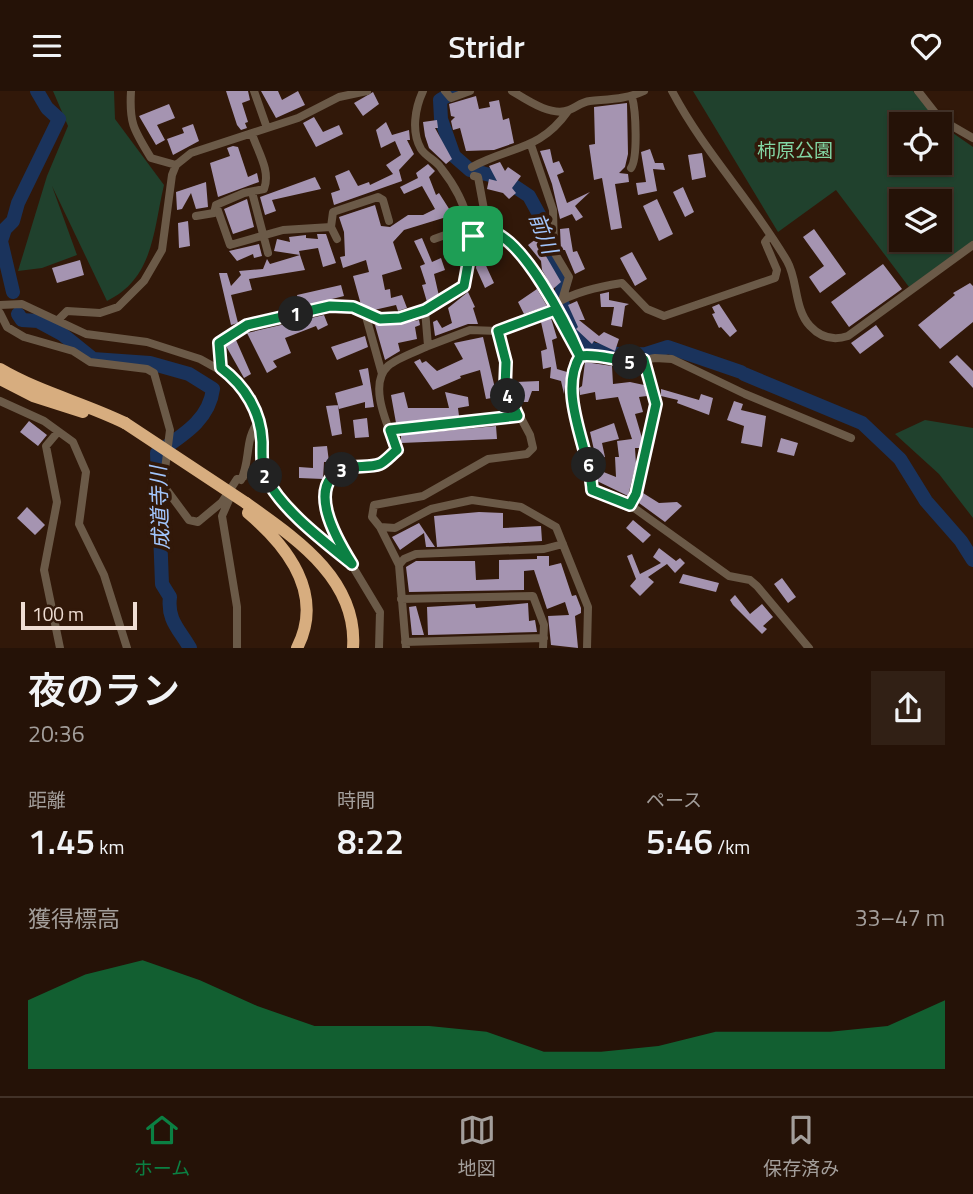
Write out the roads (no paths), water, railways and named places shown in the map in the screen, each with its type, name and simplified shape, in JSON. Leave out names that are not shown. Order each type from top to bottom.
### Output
[{"type":"highway","points":[[0,369],[36,387],[92,407],[293,537],[326,569],[346,605],[353,648]]},
{"type":"highway","points":[[0,379],[33,396],[123,427]]},
{"type":"highway","points":[[244,506],[285,549],[301,579],[307,612],[298,648]]},
{"type":"street","points":[[141,91],[131,92],[128,111],[134,129],[151,158],[176,165]]},
{"type":"street","points":[[254,91],[267,128]]},
{"type":"street","points":[[59,319],[67,311],[100,313],[118,307],[144,281],[162,250],[172,174],[176,165],[191,153],[267,128],[338,94],[367,91]]},
{"type":"street","points":[[221,368],[219,343],[247,325],[330,306],[353,307],[380,319],[400,318],[425,310],[464,286],[473,236],[466,207],[450,179],[420,148],[415,113],[423,91]]},
{"type":"street","points":[[447,93],[470,91]]},
{"type":"street","points":[[512,91],[548,109],[568,111]]},
{"type":"street","points":[[580,91],[583,102]]},
{"type":"street","points":[[488,231],[478,177],[473,171],[496,154],[531,145],[568,111],[583,102],[632,97],[645,91]]},
{"type":"street","points":[[672,91],[695,134],[769,236],[794,277],[807,323],[829,338],[848,336],[973,245]]},
{"type":"street","points":[[918,91],[948,125],[973,138]]},
{"type":"street","points":[[631,169],[635,163],[632,145],[636,132],[632,97]]},
{"type":"street","points":[[216,205],[264,190],[267,181],[252,134]]},
{"type":"street","points":[[531,145],[553,210],[554,251],[569,277],[557,304]]},
{"type":"street","points":[[252,192],[268,253]]},
{"type":"street","points":[[337,239],[331,227],[333,212],[379,197],[383,200],[389,221]]},
{"type":"street","points":[[196,216],[214,213],[216,205]]},
{"type":"street","points":[[216,205],[230,245],[265,234],[331,227]]},
{"type":"street","points":[[434,239],[470,226]]},
{"type":"street","points":[[473,236],[488,231],[509,240],[557,304],[580,356],[572,384],[577,428],[588,454],[592,490],[630,505],[729,576],[750,580],[809,648]]},
{"type":"street","points":[[382,374],[390,365],[470,330],[498,331],[557,304],[622,283],[647,309],[664,316],[775,278],[777,270],[765,242],[769,236]]},
{"type":"street","points":[[0,305],[22,303],[86,334],[146,342],[221,368],[236,379],[260,421],[264,473],[269,484],[318,535],[352,564]]},
{"type":"street","points":[[425,310],[428,347]]},
{"type":"street","points":[[0,313],[7,327],[24,337],[73,351],[90,362],[147,369],[154,373],[170,430],[163,485],[189,520],[198,522],[210,515],[237,479],[243,477]]},
{"type":"street","points":[[365,313],[382,374],[378,393],[397,450],[380,464],[347,468],[334,474],[328,485],[325,513],[380,612],[379,648]]},
{"type":"street","points":[[498,331],[506,362],[505,388],[534,445],[527,454],[494,456],[423,496],[374,505],[372,517],[399,565],[406,645],[544,638]]},
{"type":"street","points":[[580,356],[591,354],[627,363],[655,358],[678,362],[703,376],[851,438]]},
{"type":"street","points":[[630,505],[636,494],[656,404],[644,360]]},
{"type":"street","points":[[0,401],[44,421],[73,442],[84,464],[85,486],[79,524],[104,575],[127,648]]},
{"type":"street","points":[[390,430],[518,416]]},
{"type":"street","points":[[237,648],[237,607],[222,516],[243,477],[248,438],[260,421]]},
{"type":"street","points":[[57,433],[46,446],[57,502],[44,570],[60,648]]},
{"type":"street","points":[[380,527],[395,528],[431,509],[472,500],[521,507],[556,527],[588,607],[587,648]]},
{"type":"street","points":[[399,565],[404,559],[416,554],[544,549],[563,544]]},
{"type":"street","points":[[401,599],[533,596],[544,625],[543,648]]},
{"type":"waterway","name":"成道寺川","points":[[13,292],[1,241],[5,229],[13,221],[18,203],[59,119],[47,108],[37,91]]},
{"type":"waterway","name":"前川","points":[[456,91],[440,100],[441,119],[454,156],[470,170],[502,178],[529,196],[541,218],[544,243],[565,278],[560,298],[578,339],[592,349],[623,355],[646,354],[668,347],[741,372]]},
{"type":"waterway","name":"成道寺川","points":[[18,314],[22,320],[38,321],[62,334],[93,359],[150,363],[189,374],[213,389],[200,419],[157,453],[162,584],[170,597],[172,618],[190,648]]},
{"type":"waterway","name":"前川","points":[[744,374],[862,423],[900,459],[926,501],[961,541],[973,560]]},
{"type":"park label","name":"柿原公園","points":[[795,149]]}]
